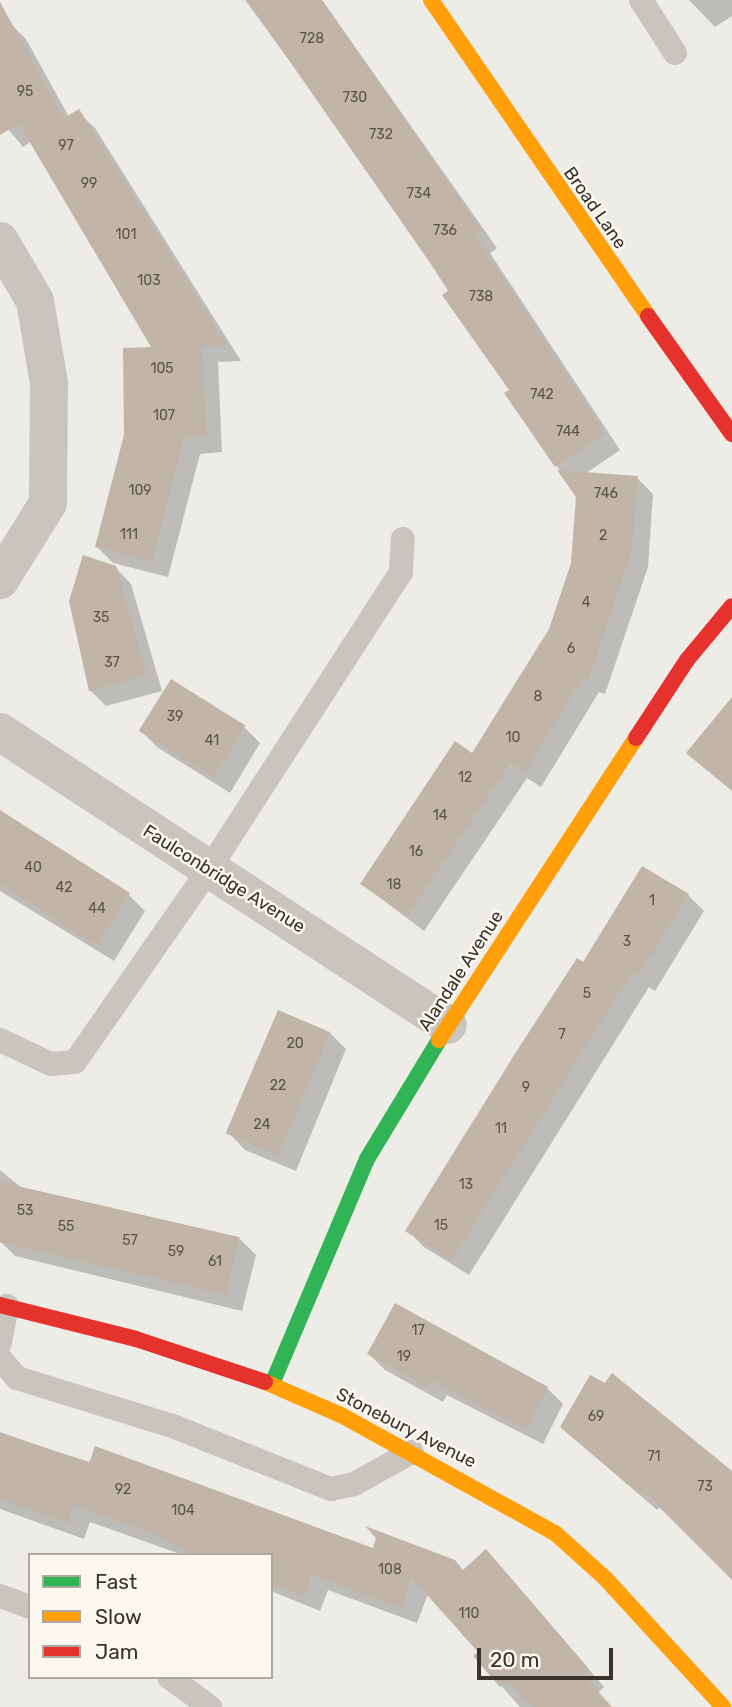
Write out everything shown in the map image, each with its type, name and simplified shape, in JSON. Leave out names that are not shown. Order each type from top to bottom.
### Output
[{"type":"street","name":"Broad Lane","points":[[431,0],[729,421]]},
{"type":"street","points":[[0,241],[35,301],[49,396],[48,503],[0,580]]},
{"type":"street","name":"Alandale Avenue","points":[[272,1384],[368,1159],[448,1026],[687,660],[732,606]]},
{"type":"street","name":"Faulconbridge Avenue","points":[[0,732],[448,1026]]},
{"type":"street","name":"Stonebury Avenue","points":[[4,1306],[136,1339],[272,1384],[412,1452],[555,1533],[604,1578],[723,1707]]},
{"type":"lane","points":[[641,0],[675,53]]},
{"type":"lane","points":[[0,1040],[51,1064],[75,1062],[209,869],[401,572],[402,539]]},
{"type":"lane","points":[[0,1342],[4,1306]]},
{"type":"lane","points":[[0,1358],[17,1378],[175,1427],[331,1489],[354,1484],[412,1452]]},
{"type":"lane","points":[[0,1597],[28,1606]]},
{"type":"lane","points":[[172,1679],[210,1707]]},
{"type":"building","points":[[247,0],[322,0],[482,231],[476,236],[605,433],[555,467],[504,393],[509,390],[442,295],[449,290]]},
{"type":"building","points":[[0,2],[64,118],[79,109],[227,345],[202,346],[207,436],[184,438],[152,562],[95,547],[124,435],[123,348],[151,347],[19,124],[0,135]]},
{"type":"building","points":[[557,470],[638,476],[632,550],[589,679],[583,677],[525,772],[510,763],[407,916],[360,884],[455,741],[472,753],[549,629],[571,563],[576,497]]},
{"type":"building","points":[[83,555],[116,566],[147,675],[89,691],[69,601]]},
{"type":"building","points":[[171,679],[246,726],[213,777],[139,731]]},
{"type":"building","points":[[732,697],[732,791],[686,753]]},
{"type":"building","points":[[0,810],[130,893],[97,946],[0,884]]},
{"type":"building","points":[[642,866],[689,894],[638,976],[632,972],[452,1260],[405,1231],[577,958],[583,962]]},
{"type":"building","points":[[278,1010],[330,1032],[278,1156],[226,1133]]},
{"type":"building","points":[[0,1182],[240,1237],[226,1295],[0,1243]]},
{"type":"building","points":[[395,1303],[548,1387],[526,1429],[431,1380],[427,1387],[367,1354]]},
{"type":"building","points":[[612,1373],[732,1471],[732,1580],[643,1491],[640,1495],[560,1427],[590,1375],[605,1383]]},
{"type":"building","points":[[0,1432],[89,1463],[95,1446],[373,1548],[376,1538],[365,1526],[455,1560],[463,1570],[486,1549],[589,1669],[583,1675],[612,1707],[532,1707],[508,1680],[500,1687],[473,1656],[478,1652],[412,1578],[401,1608],[311,1575],[304,1596],[273,1585],[273,1553],[190,1553],[152,1533],[73,1506],[68,1523],[0,1499]]},
{"type":"traffic: fast","points":[[272,1384],[367,1159],[439,1040]]},
{"type":"traffic: slow","points":[[431,0],[648,316]]},
{"type":"traffic: slow","points":[[439,1040],[636,738]]},
{"type":"traffic: slow","points":[[265,1382],[341,1415],[555,1533],[605,1578],[723,1707]]},
{"type":"traffic: jam","points":[[648,316],[732,434]]},
{"type":"traffic: jam","points":[[636,738],[687,660],[732,606]]},
{"type":"traffic: jam","points":[[0,1305],[136,1339],[265,1382]]}]
